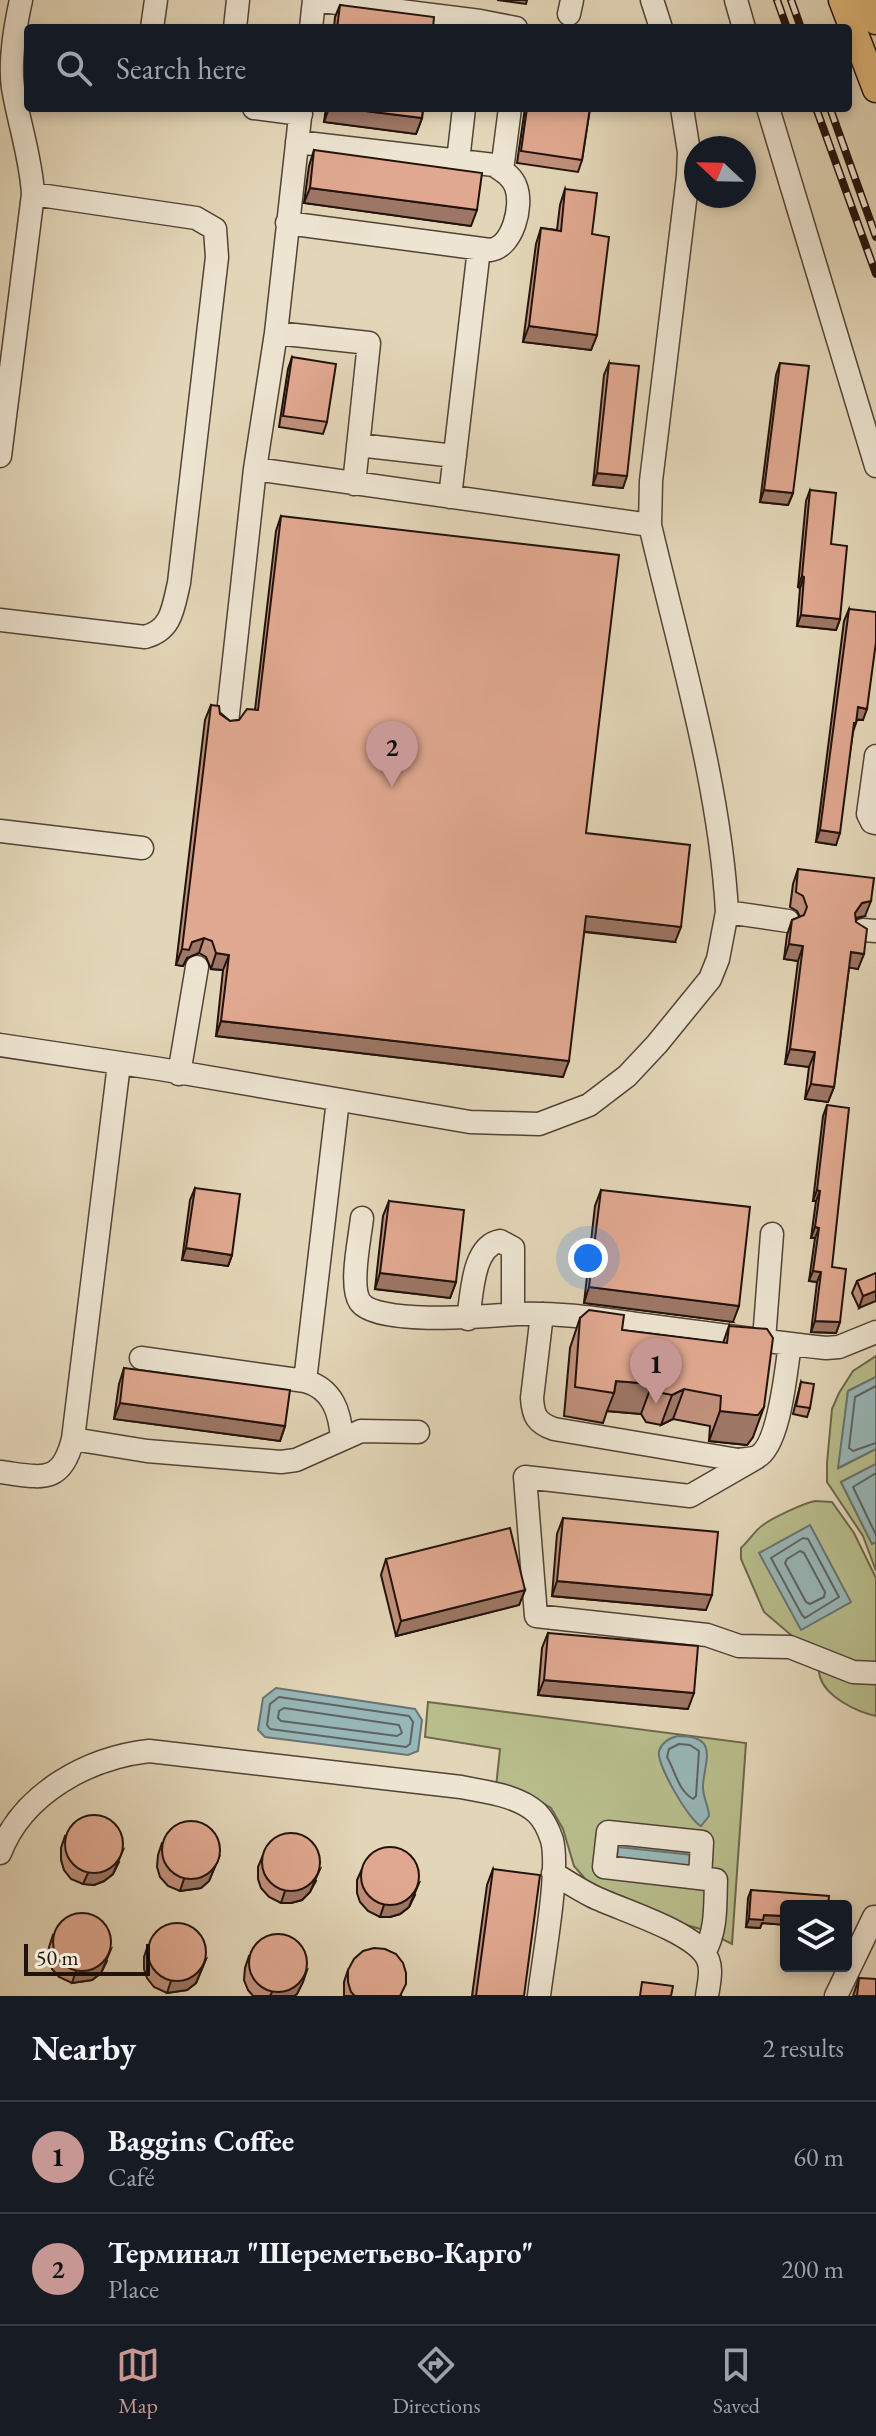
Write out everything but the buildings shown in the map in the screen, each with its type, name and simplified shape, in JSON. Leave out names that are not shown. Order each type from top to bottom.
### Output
[{"type":"main road","points":[[842,0],[851,24]]},
{"type":"main road","points":[[869,0],[876,21]]},
{"type":"main road","points":[[852,26],[876,89]]},
{"type":"lane","points":[[0,456],[33,194],[29,156],[13,85],[15,28],[21,0]]},
{"type":"lane","points":[[153,24],[156,0]]},
{"type":"lane","points":[[235,24],[238,0]]},
{"type":"lane","points":[[311,24],[314,0],[495,24]]},
{"type":"lane","points":[[652,0],[660,24]]},
{"type":"lane","points":[[736,0],[743,24]]},
{"type":"lane","points":[[227,723],[255,469],[276,333],[301,112]]},
{"type":"lane","points":[[458,161],[464,112]]},
{"type":"lane","points":[[502,170],[509,112]]},
{"type":"lane","points":[[0,1045],[470,1122],[539,1124],[589,1105],[627,1076],[710,979],[718,959],[727,912],[724,865],[700,738],[650,525],[651,481],[688,176],[689,152],[683,112]]},
{"type":"lane","points":[[769,112],[876,466]]},
{"type":"lane","points":[[287,223],[496,250],[518,212],[517,190],[513,180],[494,165],[297,142]]},
{"type":"lane","points":[[0,620],[145,637],[155,634],[168,623],[179,583],[217,257],[215,229],[196,218],[33,194]]},
{"type":"lane","points":[[450,497],[479,249]]},
{"type":"lane","points":[[276,333],[369,343],[354,484]]},
{"type":"lane","points":[[358,445],[455,456]]},
{"type":"lane","points":[[255,469],[650,525]]},
{"type":"lane","points":[[876,756],[868,814],[876,823]]},
{"type":"lane","points":[[0,831],[142,848]]},
{"type":"lane","points":[[727,912],[788,921]]},
{"type":"lane","points":[[179,1074],[197,967]]},
{"type":"lane","points":[[0,1472],[36,1477],[52,1475],[68,1457],[73,1439],[119,1064]]},
{"type":"lane","points":[[305,1381],[338,1100]]},
{"type":"lane","points":[[362,1218],[355,1287],[360,1302],[367,1309],[379,1313],[468,1319],[513,1314],[578,1316],[790,1344],[839,1347],[876,1332]]},
{"type":"lane","points":[[764,1340],[772,1234]]},
{"type":"lane","points":[[468,1319],[476,1271],[482,1255],[490,1244],[500,1241],[513,1248],[513,1314]]},
{"type":"lane","points":[[542,1314],[532,1398],[538,1421],[583,1435],[738,1460],[756,1458]]},
{"type":"lane","points":[[790,1344],[776,1426],[765,1451],[690,1496],[525,1477],[536,1616],[707,1635],[739,1646],[790,1647],[853,1672],[876,1673]]},
{"type":"lane","points":[[141,1358],[319,1385],[337,1407],[342,1439]]},
{"type":"lane","points":[[73,1439],[147,1451],[281,1462],[296,1460],[361,1431],[418,1432]]},
{"type":"lane","points":[[0,1853],[14,1826],[46,1793],[100,1761],[149,1751],[461,1787],[497,1794],[535,1811],[553,1842],[553,1873],[539,1996]]},
{"type":"lane","points":[[553,1873],[592,1896],[666,1928],[704,1953],[710,1970],[707,1996]]},
{"type":"lane","points":[[700,1878],[716,1880],[715,1923],[704,1953]]},
{"type":"lane","points":[[836,1996],[876,1917]]},
{"type":"green space","points":[[876,1356],[876,1377],[848,1391],[839,1468],[876,1449],[876,1464],[841,1482],[872,1544],[876,1542],[876,1571],[863,1536],[827,1482],[827,1463],[832,1409],[839,1393],[853,1371]]},
{"type":"green space","points":[[815,1501],[832,1502],[854,1533],[876,1578],[876,1716],[852,1707],[829,1691],[820,1677],[818,1658],[764,1612],[741,1559],[741,1548],[760,1527],[788,1511]]},
{"type":"green space","points":[[428,1702],[746,1743],[732,1944],[704,1930],[668,1920],[587,1881],[574,1866],[563,1829],[551,1808],[526,1793],[496,1787],[500,1749],[425,1737]]},
{"type":"water","points":[[876,1377],[876,1449],[838,1468],[848,1391]]},
{"type":"water","points":[[876,1464],[876,1542],[872,1544],[841,1482]]},
{"type":"water","points":[[810,1525],[851,1602],[801,1630],[759,1553]]},
{"type":"water","points":[[276,1688],[415,1709],[422,1720],[418,1751],[408,1755],[265,1737],[258,1730],[263,1698]]},
{"type":"water","points":[[678,1736],[699,1740],[707,1751],[703,1789],[709,1816],[701,1826],[682,1804],[659,1758],[662,1745]]},
{"type":"water","points":[[618,1847],[693,1855],[691,1867],[617,1859]]},
{"type":"railway","points":[[777,0],[786,24]]},
{"type":"railway","points":[[791,0],[800,24]]},
{"type":"railway","points":[[817,112],[876,274]]},
{"type":"railway","points":[[831,112],[876,237]]},
{"type":"place","name":"Терминал \"Шереметьево-Карго\"","points":[[392,787]]},
{"type":"place","name":"Baggins Coffee","points":[[656,1404]]}]
